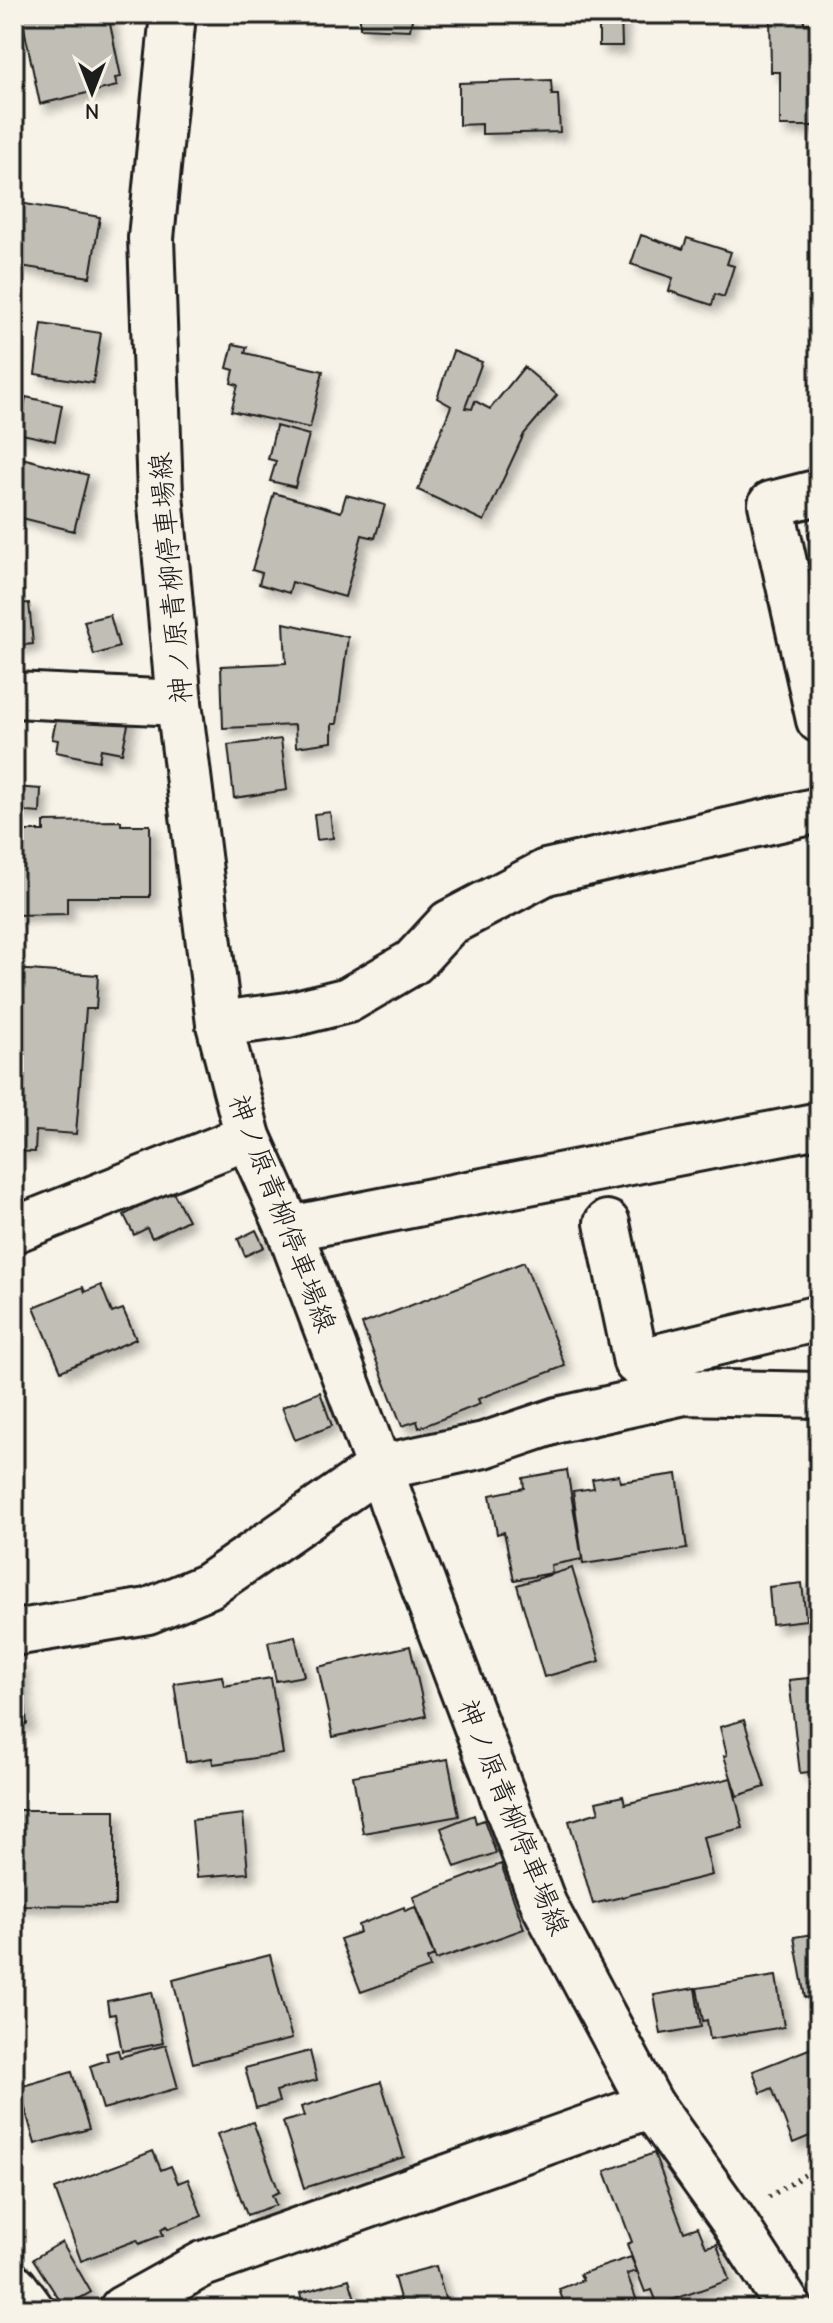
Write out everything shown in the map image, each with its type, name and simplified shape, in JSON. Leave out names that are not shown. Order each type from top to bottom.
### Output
[{"type":"main road","name":"神ノ原青柳停車場線","points":[[173,14],[151,238],[160,494],[179,703],[219,1024],[248,1137],[289,1229],[544,1905],[651,2105],[732,2219],[790,2309]]},
{"type":"main road","points":[[819,492],[771,504],[819,720]]},
{"type":"main road","points":[[14,695],[179,703]]},
{"type":"main road","points":[[219,1024],[288,1015],[348,1000],[413,962],[449,923],[546,872],[819,810]]},
{"type":"main road","points":[[289,1229],[819,1125]]},
{"type":"main road","points":[[14,1230],[248,1137]]},
{"type":"main road","points":[[607,1223],[636,1362],[819,1395]]},
{"type":"main road","points":[[14,1633],[148,1611],[208,1586],[378,1468],[484,1445],[558,1420],[819,1318]]},
{"type":"main road","points":[[122,2309],[203,2264],[651,2105]]},
{"type":"main road","points":[[14,2286],[31,2309]]},
{"type":"path","points":[[732,2219],[819,2166]]},
{"type":"building","points":[[21,14],[108,14],[121,77],[115,78],[117,86],[40,104]]},
{"type":"building","points":[[360,14],[413,14],[410,30],[360,28]]},
{"type":"building","points":[[599,14],[621,14],[622,46],[599,46]]},
{"type":"building","points":[[770,14],[804,14],[804,23],[819,23],[819,126],[780,126],[780,72],[771,72]]},
{"type":"building","points":[[551,80],[552,95],[558,95],[560,132],[482,134],[482,124],[459,125],[459,83]]},
{"type":"building","points":[[14,202],[100,217],[90,277],[14,265]]},
{"type":"building","points":[[641,235],[683,249],[687,238],[731,252],[727,264],[734,266],[724,297],[715,294],[712,305],[669,291],[673,278],[631,264]]},
{"type":"building","points":[[42,324],[101,333],[93,383],[35,374]]},
{"type":"building","points":[[233,344],[247,347],[245,353],[323,371],[310,428],[231,411],[238,385],[231,383],[234,370],[227,368]]},
{"type":"building","points":[[453,351],[482,362],[465,408],[472,409],[475,401],[490,409],[524,367],[557,395],[524,434],[484,521],[418,490],[451,406],[437,398]]},
{"type":"building","points":[[26,397],[62,405],[55,441],[17,433]]},
{"type":"building","points":[[276,426],[309,435],[295,487],[270,481],[276,461],[268,459]]},
{"type":"building","points":[[14,456],[88,475],[74,531],[14,516]]},
{"type":"building","points":[[274,493],[341,512],[346,495],[385,505],[375,538],[362,535],[345,597],[292,582],[289,593],[259,584],[262,573],[252,570]]},
{"type":"building","points":[[819,530],[819,580],[808,533]]},
{"type":"building","points":[[29,603],[33,644],[14,646],[14,604]]},
{"type":"building","points":[[110,615],[119,647],[94,655],[84,621]]},
{"type":"building","points":[[284,623],[348,637],[337,724],[332,724],[332,742],[296,747],[295,725],[223,728],[221,666],[286,663]]},
{"type":"building","points":[[62,692],[132,706],[122,753],[101,749],[99,761],[56,752],[58,740],[52,739]]},
{"type":"building","points":[[281,739],[287,790],[234,798],[228,745]]},
{"type":"building","points":[[14,787],[41,789],[40,813],[14,811]]},
{"type":"building","points":[[330,812],[333,838],[317,840],[314,814]]},
{"type":"building","points":[[121,821],[121,825],[150,825],[150,897],[67,897],[67,914],[14,915],[19,831],[44,831],[44,822]]},
{"type":"building","points":[[14,969],[98,975],[96,1009],[86,1009],[76,1134],[36,1131],[35,1152],[14,1151]]},
{"type":"building","points":[[172,1190],[188,1220],[152,1238],[147,1228],[134,1235],[124,1215]]},
{"type":"building","points":[[256,1230],[264,1247],[245,1256],[238,1239]]},
{"type":"building","points":[[524,1262],[565,1366],[478,1399],[480,1404],[419,1428],[417,1421],[402,1426],[362,1324]]},
{"type":"building","points":[[101,1285],[112,1313],[123,1309],[136,1339],[61,1371],[34,1307],[83,1287],[85,1292]]},
{"type":"building","points":[[320,1392],[332,1426],[295,1440],[282,1407]]},
{"type":"building","points":[[567,1470],[582,1559],[551,1565],[552,1573],[514,1580],[504,1532],[497,1534],[490,1495],[524,1488],[523,1478]]},
{"type":"building","points":[[677,1474],[687,1549],[583,1564],[573,1491],[594,1488],[592,1479],[619,1475],[620,1482]]},
{"type":"building","points":[[572,1568],[600,1661],[544,1677],[517,1585]]},
{"type":"building","points":[[802,1583],[806,1620],[772,1624],[769,1587]]},
{"type":"building","points":[[295,1636],[304,1676],[276,1681],[268,1642]]},
{"type":"building","points":[[410,1646],[426,1716],[333,1737],[318,1667]]},
{"type":"building","points":[[21,1664],[27,1724],[14,1725],[14,1665]]},
{"type":"building","points":[[222,1676],[224,1686],[271,1678],[283,1754],[213,1764],[212,1758],[186,1762],[174,1683]]},
{"type":"building","points":[[819,1677],[819,1771],[800,1773],[789,1680]]},
{"type":"building","points":[[744,1720],[765,1787],[737,1796],[724,1756],[727,1755],[720,1727]]},
{"type":"building","points":[[448,1759],[459,1816],[363,1833],[353,1776]]},
{"type":"building","points":[[731,1778],[743,1828],[703,1837],[712,1875],[593,1904],[569,1821],[599,1812],[596,1802],[623,1796],[625,1804]]},
{"type":"building","points":[[14,1810],[115,1810],[115,1906],[14,1905]]},
{"type":"building","points":[[243,1814],[248,1873],[197,1877],[192,1820]]},
{"type":"building","points":[[474,1815],[476,1823],[484,1820],[496,1853],[455,1867],[441,1828]]},
{"type":"building","points":[[501,1864],[524,1929],[436,1960],[413,1897]]},
{"type":"building","points":[[404,1907],[405,1911],[415,1907],[434,1956],[427,1959],[430,1968],[361,1992],[340,1939],[360,1932],[358,1925]]},
{"type":"building","points":[[819,1933],[819,1995],[805,1998],[794,1937]]},
{"type":"building","points":[[270,1955],[292,2039],[193,2063],[173,1980]]},
{"type":"building","points":[[776,1976],[784,2027],[710,2039],[697,1988]]},
{"type":"building","points":[[695,1988],[701,2027],[661,2034],[654,1995]]},
{"type":"building","points":[[152,1992],[163,2043],[122,2051],[115,2014],[109,2015],[107,2001]]},
{"type":"building","points":[[166,2045],[178,2088],[103,2109],[90,2066],[108,2060],[106,2053],[118,2050],[120,2057]]},
{"type":"building","points":[[819,2045],[819,2132],[793,2143],[772,2088],[761,2093],[753,2071]]},
{"type":"building","points":[[310,2051],[317,2080],[276,2091],[279,2102],[256,2108],[245,2068]]},
{"type":"building","points":[[72,2072],[89,2129],[35,2144],[19,2087]]},
{"type":"building","points":[[381,2082],[404,2157],[304,2188],[283,2122],[304,2116],[301,2107]]},
{"type":"building","points":[[253,2122],[279,2192],[272,2195],[276,2205],[247,2215],[217,2134]]},
{"type":"building","points":[[153,2151],[161,2170],[171,2166],[178,2183],[188,2179],[202,2216],[168,2229],[167,2226],[161,2229],[163,2235],[139,2244],[137,2240],[81,2261],[55,2189]]},
{"type":"building","points":[[654,2153],[684,2232],[698,2227],[706,2247],[717,2244],[729,2280],[658,2305],[652,2290],[645,2292],[627,2244],[632,2242],[605,2171]]},
{"type":"building","points":[[62,2242],[91,2292],[64,2307],[33,2259]]},
{"type":"building","points":[[631,2257],[637,2271],[627,2274],[640,2309],[566,2309],[559,2289],[583,2280],[580,2274]]},
{"type":"building","points":[[436,2266],[448,2309],[403,2309],[394,2277]]},
{"type":"building","points":[[349,2279],[358,2309],[287,2309],[303,2304],[300,2293]]}]
